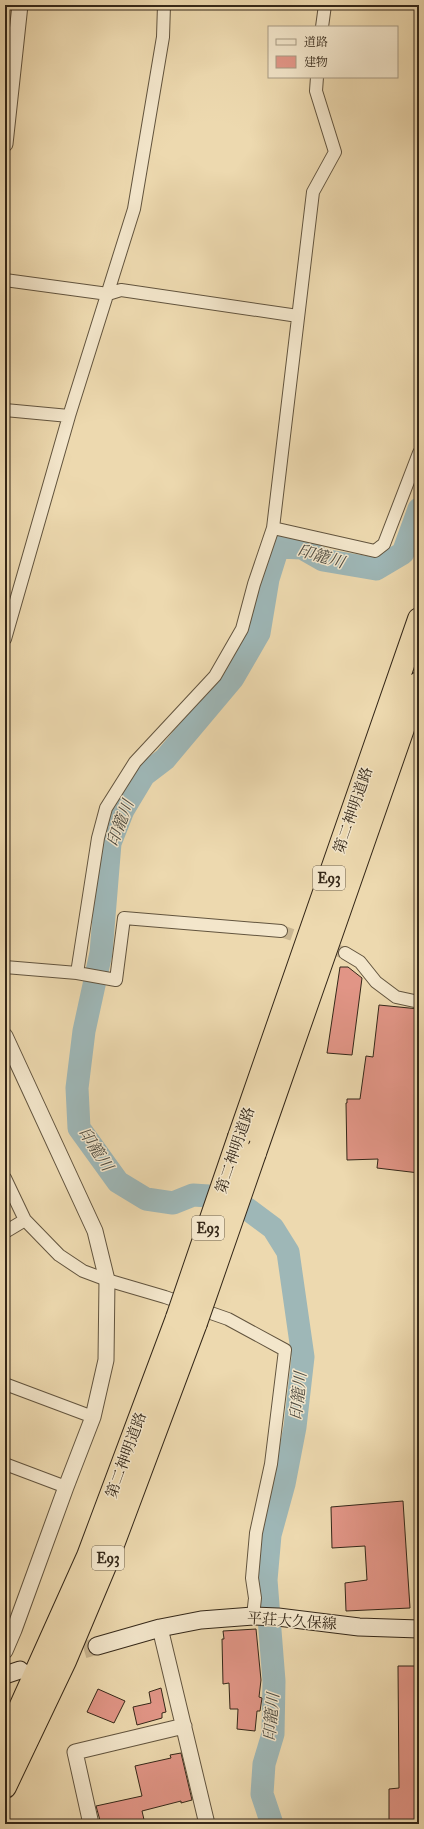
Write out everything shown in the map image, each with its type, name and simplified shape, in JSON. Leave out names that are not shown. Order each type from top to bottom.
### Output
[{"type":"highway","name":"第二神明道路","points":[[5,1787],[65,1661],[105,1566],[187,1320],[239,1137],[419,619]]},
{"type":"highway","name":"第二神明道路","points":[[5,1741],[88,1556],[255,1153],[419,683]]},
{"type":"main road","name":"平荘大久保線","points":[[97,1646],[160,1628],[201,1620],[257,1616],[278,1617],[359,1627],[419,1630]]},
{"type":"street","points":[[5,144],[20,5]]},
{"type":"street","points":[[5,639],[69,416],[134,209],[164,37],[164,5]]},
{"type":"street","points":[[322,26],[325,5]]},
{"type":"street","points":[[77,973],[98,838],[106,808],[135,762],[215,676],[242,629],[254,584],[274,528],[313,192],[335,152],[316,91],[317,78]]},
{"type":"street","points":[[5,280],[108,294],[121,290],[298,316]]},
{"type":"street","points":[[5,410],[69,416]]},
{"type":"street","points":[[274,528],[375,551],[384,544],[419,453]]},
{"type":"street","points":[[5,967],[77,973],[116,980],[124,918],[281,931]]},
{"type":"street","points":[[345,953],[360,962],[376,982],[396,997],[419,1002]]},
{"type":"street","points":[[5,1036],[95,1231],[107,1280],[106,1360],[93,1417],[5,1651]]},
{"type":"street","points":[[5,1178],[25,1220],[59,1255],[83,1271],[228,1319],[285,1350],[271,1464],[256,1533],[252,1578],[257,1616]]},
{"type":"street","points":[[5,1232],[25,1220]]},
{"type":"street","points":[[5,1384],[93,1417]]},
{"type":"street","points":[[5,1464],[66,1487]]},
{"type":"street","points":[[160,1628],[207,1824]]},
{"type":"street","points":[[91,1824],[75,1752],[184,1726]]},
{"type":"building","points":[[340,967],[348,967],[362,978],[352,1055],[327,1053]]},
{"type":"building","points":[[379,1005],[419,1009],[419,1173],[377,1168],[378,1159],[347,1160],[346,1103],[347,1099],[360,1099],[366,1056],[373,1057]]},
{"type":"building","points":[[403,1501],[410,1608],[346,1611],[345,1583],[367,1580],[365,1546],[332,1548],[331,1507]]},
{"type":"building","points":[[256,1629],[261,1680],[259,1697],[262,1698],[260,1711],[257,1711],[255,1731],[237,1729],[238,1709],[230,1709],[229,1683],[223,1684],[222,1639],[224,1639],[223,1631]]},
{"type":"building","points":[[398,1666],[419,1666],[419,1824],[389,1824],[389,1789],[399,1788]]},
{"type":"building","points":[[161,1688],[166,1712],[162,1713],[162,1718],[137,1725],[133,1707],[151,1703],[149,1692]]},
{"type":"building","points":[[98,1689],[125,1701],[114,1723],[87,1712]]},
{"type":"building","points":[[181,1753],[192,1800],[181,1803],[181,1801],[142,1811],[145,1824],[101,1824],[96,1806],[142,1796],[135,1766],[171,1758],[170,1755]]},
{"type":"waterway","name":"印籠川","points":[[272,1824],[262,1794],[264,1764],[273,1734],[274,1681],[266,1580],[270,1535],[284,1484],[295,1427],[303,1357],[288,1252],[273,1228],[246,1208],[209,1196],[193,1195],[173,1203],[146,1199],[118,1182],[79,1128],[77,1088],[84,1031],[101,953],[110,843],[123,810],[144,775],[165,759],[233,678],[259,633],[268,579],[278,547],[302,548],[323,560],[376,569],[403,553],[419,509]]},
{"type":"tunnel","points":[[281,931],[345,953]]},
{"type":"tunnel","points":[[60,1657],[97,1646]]}]
